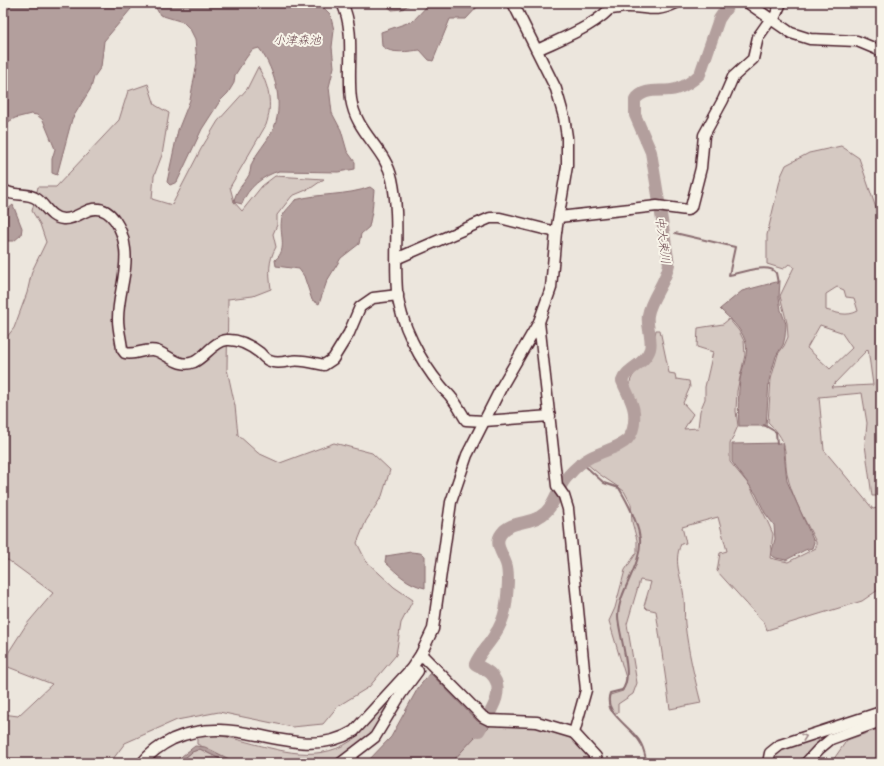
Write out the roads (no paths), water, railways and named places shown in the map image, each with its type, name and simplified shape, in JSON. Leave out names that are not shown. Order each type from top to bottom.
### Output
[{"type":"street","points":[[342,3],[347,17],[351,99],[358,122],[383,158],[392,177],[396,203],[398,295],[403,319],[408,332],[418,351],[441,386],[451,396],[466,420],[484,421],[550,416]]},
{"type":"street","points":[[341,763],[375,737],[424,657],[433,629],[451,502],[466,454],[502,386],[539,322],[551,288],[556,232],[567,166],[567,137],[561,103],[537,50],[513,3]]},
{"type":"street","points":[[537,50],[586,26],[612,6],[654,10],[665,8],[676,3]]},
{"type":"street","points":[[748,3],[791,33],[810,39],[857,41],[881,51]]},
{"type":"street","points":[[559,217],[660,206],[687,210],[691,207],[700,168],[704,134],[723,100],[733,78],[753,59],[758,37],[772,21],[781,3]]},
{"type":"street","points":[[3,189],[11,194],[20,194],[37,198],[53,216],[64,219],[91,210],[107,212],[117,221],[126,250],[125,269],[118,318],[122,349],[125,353],[135,354],[148,349],[156,351],[178,363],[187,364],[199,359],[221,342],[227,340],[243,342],[270,361],[280,363],[293,360],[324,365],[334,359],[349,333],[360,307],[373,298],[398,295]]},
{"type":"street","points":[[398,258],[490,218],[500,218],[556,232]]},
{"type":"street","points":[[539,322],[559,489],[568,509],[586,690],[574,734]]},
{"type":"street","points":[[424,657],[486,718],[537,722],[574,734],[596,757],[596,763]]},
{"type":"street","points":[[142,763],[151,753],[169,741],[181,736],[204,731],[232,734],[294,752],[307,752],[330,748],[354,731],[424,657]]},
{"type":"street","points":[[768,763],[770,753],[780,745],[881,712]]},
{"type":"street","points":[[806,763],[831,739],[881,721]]},
{"type":"water","points":[[3,3],[136,3],[104,41],[101,67],[94,77],[91,88],[72,119],[57,175],[52,173],[52,159],[55,149],[43,120],[37,115],[31,114],[15,118],[3,125]]},
{"type":"water","name":"小津森池","points":[[153,3],[319,3],[330,14],[334,30],[332,47],[334,67],[329,87],[332,113],[341,130],[347,151],[355,162],[355,169],[338,172],[279,171],[257,183],[244,198],[242,204],[234,202],[238,191],[249,175],[251,164],[272,132],[278,112],[277,89],[274,78],[265,57],[259,48],[252,50],[246,58],[235,75],[234,83],[228,93],[220,101],[202,129],[177,182],[170,185],[167,182],[178,130],[190,100],[197,63],[195,39],[190,29],[183,22],[160,15]]},
{"type":"water","points":[[384,3],[412,3],[402,9],[392,10]]},
{"type":"water","points":[[430,3],[481,3],[466,19],[450,19],[433,61],[429,60],[420,50],[406,52],[390,51],[382,46],[381,32],[413,21]]},
{"type":"water","points":[[370,187],[374,190],[369,227],[361,234],[359,244],[341,258],[327,281],[319,304],[312,300],[304,276],[299,269],[276,266],[275,260],[279,256],[282,246],[281,224],[283,215],[295,200],[314,196],[352,192]]},
{"type":"water","points":[[13,205],[22,228],[21,235],[14,241],[3,241],[3,213]]},
{"type":"water","points":[[780,281],[779,297],[781,310],[786,324],[785,337],[783,345],[776,356],[769,381],[766,426],[739,426],[739,386],[747,349],[743,335],[738,327],[720,309],[742,291]]},
{"type":"water","points":[[783,443],[787,481],[814,542],[812,548],[786,560],[776,558],[771,555],[775,539],[774,525],[765,513],[756,494],[732,462],[732,444]]},
{"type":"water","points":[[411,552],[420,553],[425,556],[425,588],[408,581],[385,562],[386,556]]},
{"type":"water","points":[[430,673],[486,730],[475,737],[451,763],[366,763],[391,737],[418,688]]},
{"type":"water","points":[[195,746],[205,747],[237,763],[228,763],[200,749],[192,752],[179,763],[173,763]]},
{"type":"waterway","name":"中大束川","points":[[479,731],[495,703],[498,688],[496,681],[491,674],[475,664],[499,628],[505,609],[508,589],[508,571],[498,542],[501,534],[509,527],[534,519],[545,513],[570,473],[591,457],[623,443],[632,432],[634,412],[631,400],[622,381],[627,373],[640,363],[648,354],[651,345],[648,315],[652,302],[665,277],[669,264],[651,152],[635,115],[635,100],[639,96],[649,91],[680,88],[695,79],[700,74],[719,19],[730,3]]},
{"type":"waterway","points":[[675,233],[735,247],[729,275],[754,269],[768,268],[776,273],[778,283]]},
{"type":"waterway","points":[[764,425],[776,432],[777,444]]},
{"type":"waterway","points":[[582,463],[604,483],[619,488],[632,513],[639,533],[640,549],[638,559],[622,596],[618,616],[625,654],[627,675],[626,684],[622,690],[610,693],[609,700],[610,707],[614,713],[640,742],[647,763]]}]
